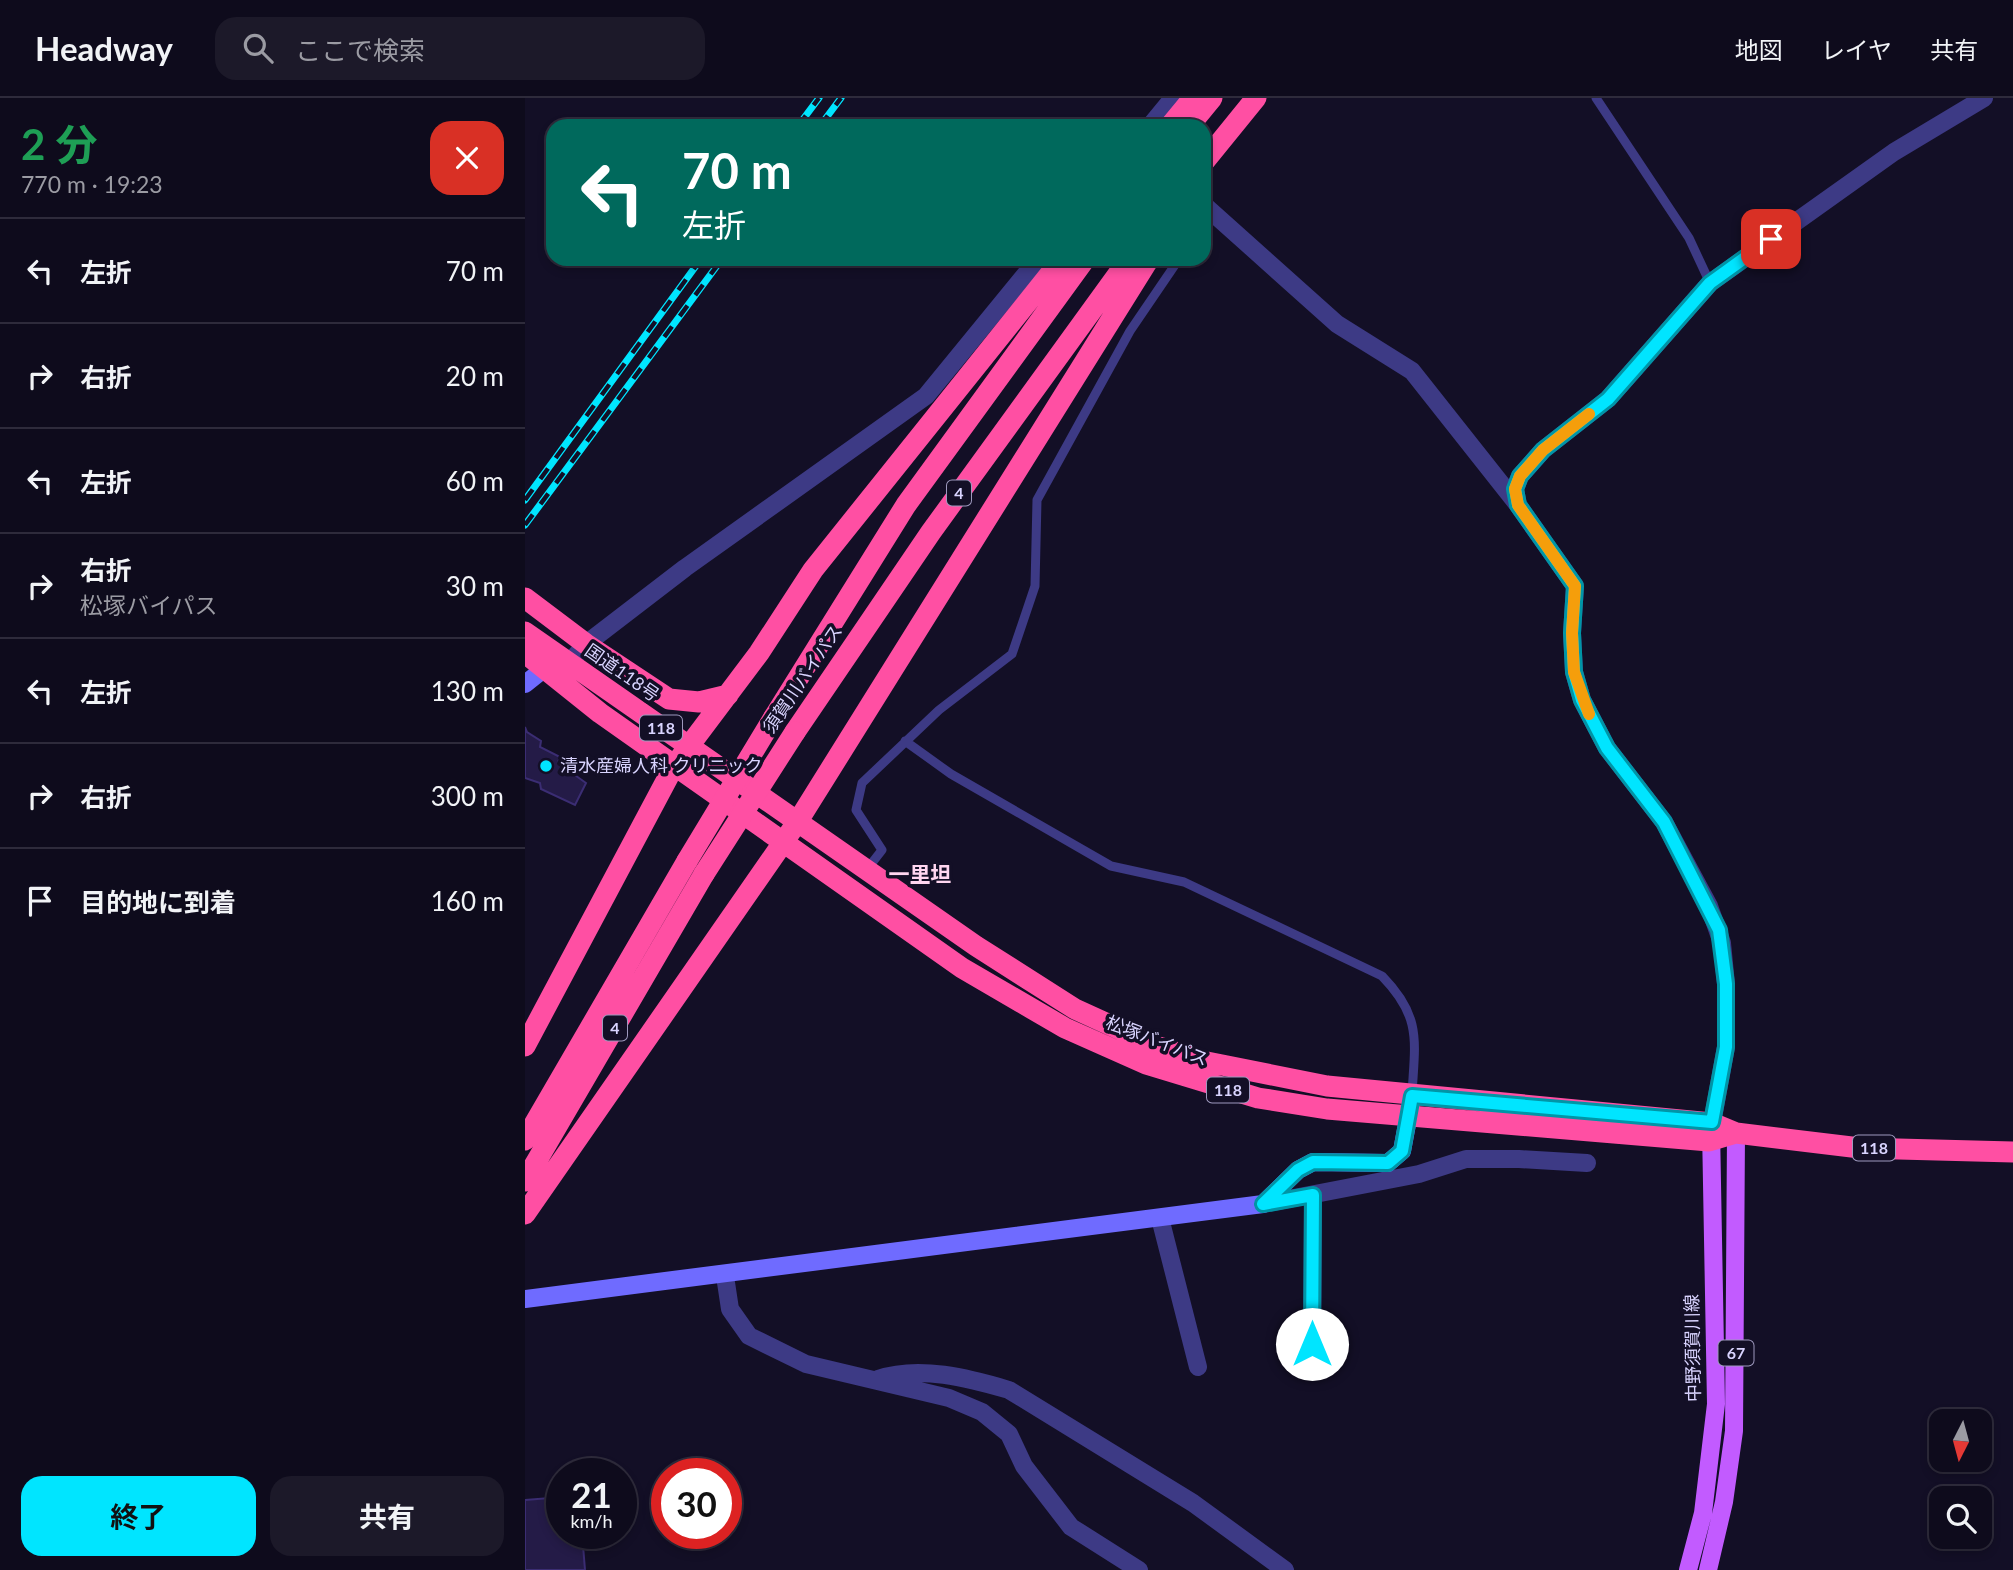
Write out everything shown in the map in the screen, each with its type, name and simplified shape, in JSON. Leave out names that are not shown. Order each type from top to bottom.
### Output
[{"type":"highway","points":[[1176,119],[1193,98]]},
{"type":"highway","points":[[1195,119],[1212,98]]},
{"type":"highway","points":[[1211,153],[1256,98]]},
{"type":"highway","points":[[525,1046],[674,766],[759,653],[813,570],[1004,314],[1055,266]]},
{"type":"highway","name":"須賀川バイパス","points":[[525,1181],[696,867],[774,717],[906,505],[1080,266]]},
{"type":"highway","name":"須賀川バイパス","points":[[525,1140],[696,867],[795,732],[930,532],[1124,266]]},
{"type":"highway","points":[[525,1214],[798,821],[1145,266]]},
{"type":"highway","name":"118","points":[[525,598],[586,645],[669,699],[699,702],[728,695]]},
{"type":"highway","name":"国道118号","points":[[525,632],[798,821]]},
{"type":"highway","name":"118","points":[[525,653],[600,713],[784,841]]},
{"type":"highway","name":"松塚バイパス","points":[[798,821],[1007,966],[1116,1030],[1194,1058],[1263,1075],[1711,1132]]},
{"type":"highway","name":"松塚バイパス","points":[[784,841],[962,968],[1065,1028],[1202,1083],[1258,1098],[1408,1117],[1736,1133],[1860,1148],[2013,1152]]},
{"type":"main road","name":"中野須賀川線","points":[[1688,1570],[1703,1513],[1716,1404],[1711,1132]]},
{"type":"main road","name":"67","points":[[1707,1570],[1724,1502],[1734,1430],[1736,1133]]},
{"type":"street","points":[[1156,119],[1173,98]]},
{"type":"street","points":[[1518,505],[1515,489],[1520,476],[1543,450],[1608,399],[1710,283],[1893,152],[1984,98]]},
{"type":"street","points":[[1211,215],[1337,324],[1412,370],[1518,505],[1575,586],[1572,633],[1574,672],[1582,700],[1607,748],[1664,822],[1719,930],[1726,984],[1726,1047],[1711,1132]]},
{"type":"street","points":[[568,664],[586,645],[685,568],[926,396],[1004,314],[1034,266]]},
{"type":"street","points":[[525,684],[545,668]]},
{"type":"street","points":[[1263,1204],[1298,1170],[1313,1162],[1388,1163],[1402,1151],[1412,1096]]},
{"type":"street","points":[[530,1298],[725,1276],[1263,1204],[1419,1174],[1466,1159],[1519,1158],[1587,1163]]},
{"type":"street","points":[[1312,1368],[1313,1195]]},
{"type":"street","points":[[1160,1218],[1198,1367]]},
{"type":"street","points":[[725,1276],[730,1309],[749,1336],[806,1364],[843,1375],[878,1379],[949,1398],[982,1412],[1009,1434],[1024,1466],[1071,1527],[1139,1570]]},
{"type":"street","points":[[878,1379],[900,1371],[965,1379],[1009,1390],[1193,1503],[1285,1570]]},
{"type":"lane","points":[[1596,98],[1689,239],[1710,283]]},
{"type":"lane","points":[[868,868],[882,850],[856,810],[862,783],[939,710],[1013,654],[1035,586],[1037,500],[1130,331],[1174,266]]},
{"type":"lane","points":[[905,741],[951,774],[1111,866],[1184,882],[1382,976],[1399,994],[1416,1029],[1412,1096]]},
{"type":"building","name":"清水産婦人科 クリニック","points":[[525,727],[527,732],[541,741],[540,747],[560,757],[558,762],[574,769],[572,773],[586,783],[575,805],[541,789],[540,783],[525,778]]},
{"type":"building","points":[[546,1498],[546,1549],[583,1549],[585,1570],[525,1570],[525,1500]]},
{"type":"railway","points":[[803,119],[819,98]]},
{"type":"railway","points":[[825,119],[841,98]]},
{"type":"railway","points":[[525,500],[696,266]]},
{"type":"railway","points":[[525,525],[717,266]]},
{"type":"slow traffic","points":[[1589,414],[1543,450],[1520,476],[1515,489],[1518,505],[1575,586],[1572,633],[1574,672],[1589,714]]},
{"type":"place","name":"清水産婦人科 クリニック","points":[[546,766]]},
{"type":"district","name":"一里坦","points":[[920,875]]},
{"type":"route","points":[[1312,1344],[1313,1195],[1263,1204],[1298,1170],[1313,1162],[1388,1163],[1402,1151],[1412,1096],[1712,1122],[1726,1047],[1726,984],[1719,930],[1664,822],[1607,748],[1582,700],[1574,672],[1572,633],[1575,586],[1518,505],[1515,489],[1520,476],[1543,450],[1608,399],[1710,283],[1771,239]]}]
